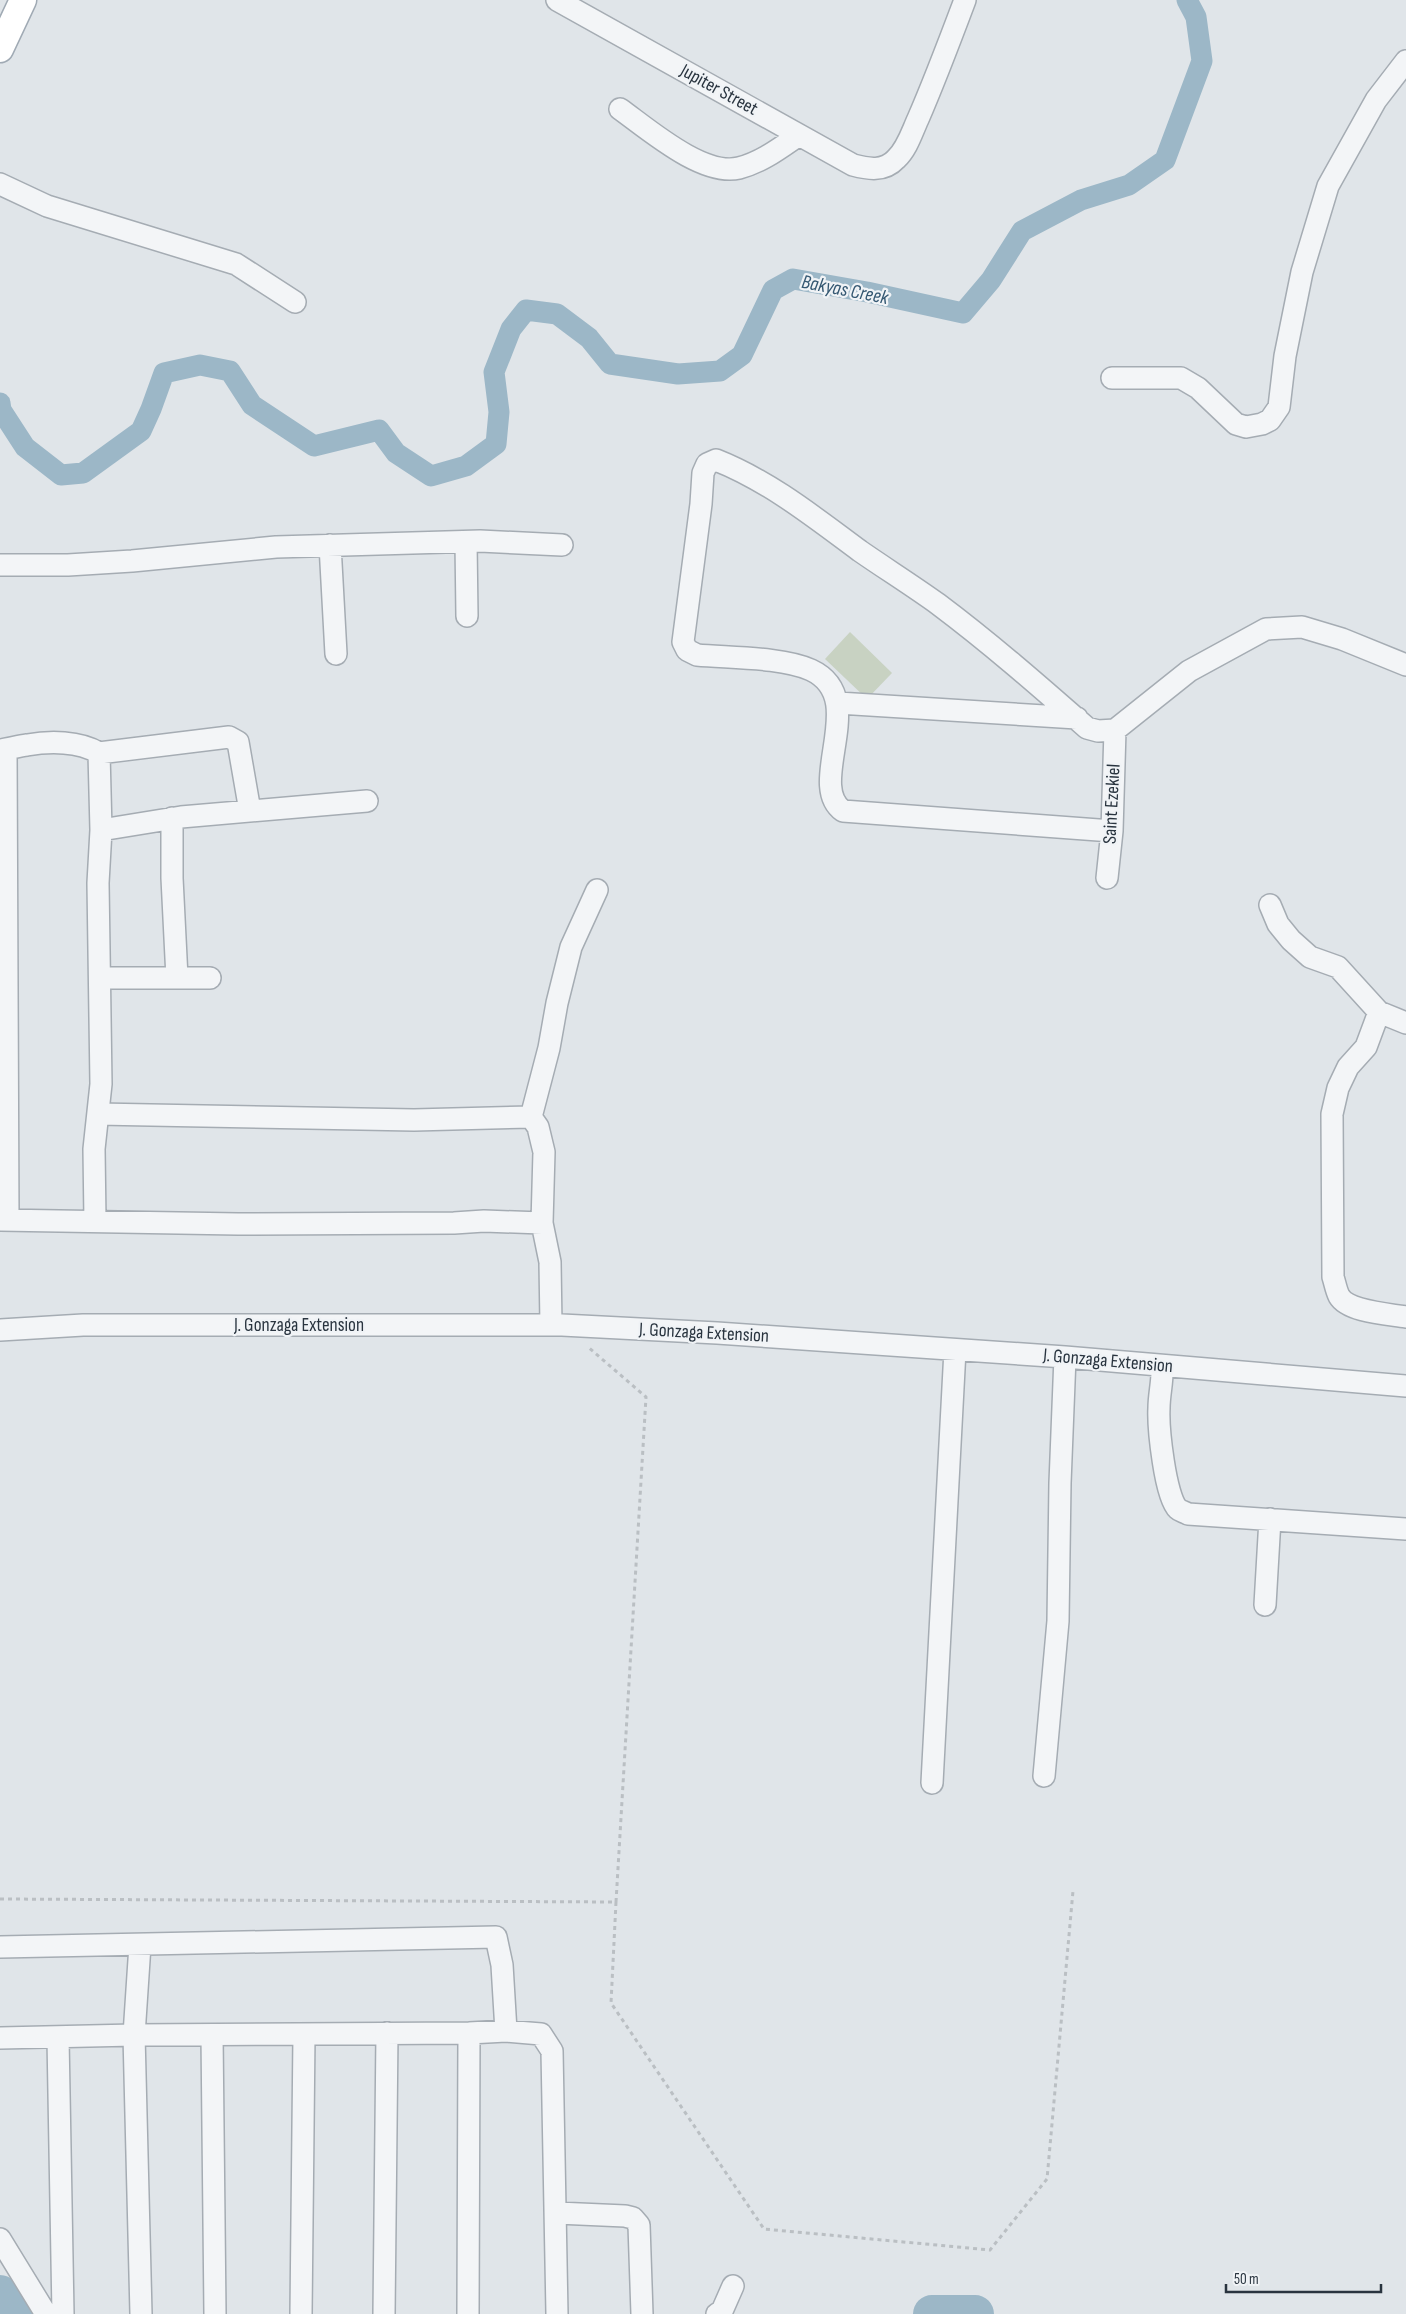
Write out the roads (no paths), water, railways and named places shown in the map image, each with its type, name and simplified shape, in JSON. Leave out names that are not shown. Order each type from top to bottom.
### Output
[{"type":"main road","points":[[0,49],[23,0]]},
{"type":"street","name":"Jupiter Street","points":[[557,0],[853,166],[869,169],[884,167],[896,160],[906,146],[937,76],[965,0]]},
{"type":"street","points":[[1112,378],[1181,378],[1198,388],[1236,424],[1246,426],[1262,424],[1270,420],[1278,407],[1285,356],[1302,272],[1328,186],[1376,100],[1406,61]]},
{"type":"street","points":[[620,109],[669,143],[709,166],[736,169],[763,160],[799,135]]},
{"type":"street","points":[[0,184],[47,206],[236,264],[294,302]]},
{"type":"street","points":[[1112,831],[843,811],[835,805],[830,791],[838,703],[823,678],[812,670],[796,664],[697,655],[687,650],[683,642],[701,504],[703,473],[707,464],[716,460],[734,467],[783,494],[943,608],[1008,658],[1087,728],[1098,732],[1115,730],[1189,671],[1266,629],[1302,627],[1342,639],[1406,665]]},
{"type":"street","points":[[0,565],[68,565],[276,547],[466,542],[562,544]]},
{"type":"street","points":[[466,542],[467,616]]},
{"type":"street","points":[[330,545],[336,654]]},
{"type":"street","points":[[838,703],[1076,718]]},
{"type":"street","name":"Saint Ezekiel","points":[[1107,878],[1112,831],[1115,730]]},
{"type":"street","points":[[250,811],[238,742],[228,737],[99,752],[87,746],[68,743],[28,744],[3,750],[4,1220],[285,1224],[454,1223],[484,1221],[542,1224]]},
{"type":"street","points":[[95,1221],[94,1149],[101,1084],[98,883],[100,830],[99,752]]},
{"type":"street","points":[[100,830],[172,818],[367,801]]},
{"type":"street","points":[[172,818],[172,878],[177,978]]},
{"type":"street","points":[[556,1325],[550,1262],[542,1224],[544,1152],[538,1127],[531,1116],[549,1048],[557,1004],[571,947],[597,890]]},
{"type":"street","points":[[1270,905],[1278,924],[1291,940],[1310,957],[1338,966],[1379,1012],[1406,1023]]},
{"type":"street","points":[[100,978],[210,978]]},
{"type":"street","points":[[1379,1012],[1366,1047],[1348,1067],[1338,1088],[1332,1114],[1333,1277],[1340,1298],[1348,1304],[1368,1311],[1406,1317]]},
{"type":"street","points":[[98,1114],[404,1120],[531,1116]]},
{"type":"street","name":"J. Gonzaga Extension","points":[[0,1330],[83,1326],[556,1325],[717,1333],[1064,1357],[1406,1386]]},
{"type":"street","points":[[932,1783],[955,1350]]},
{"type":"street","points":[[1044,1776],[1058,1621],[1064,1357]]},
{"type":"street","points":[[1162,1366],[1159,1408],[1160,1430],[1168,1487],[1172,1500],[1178,1509],[1188,1514],[1406,1529]]},
{"type":"street","points":[[1265,1605],[1270,1520]]},
{"type":"street","points":[[0,1947],[496,1937],[502,1965],[506,2031]]},
{"type":"street","points":[[140,1945],[134,2035],[141,2314]]},
{"type":"street","points":[[0,2038],[134,2035],[469,2034],[506,2031],[541,2034],[552,2051],[557,2314]]},
{"type":"street","points":[[384,2314],[387,2033]]},
{"type":"street","points":[[468,2314],[469,2034]]},
{"type":"street","points":[[212,2035],[216,2314]]},
{"type":"street","points":[[301,2314],[304,2035]]},
{"type":"street","points":[[58,2038],[63,2314]]},
{"type":"street","points":[[556,2213],[625,2216],[633,2218],[639,2225],[642,2314]]},
{"type":"street","points":[[0,2239],[46,2314]]},
{"type":"street","points":[[717,2314],[722,2311],[733,2286]]},
{"type":"waterway","name":"Bakyas Creek","points":[[0,403],[1,410],[25,447],[61,475],[83,473],[141,431],[164,373],[200,365],[230,371],[252,405],[314,446],[379,430],[396,453],[431,476],[466,466],[496,444],[499,412],[494,372],[511,329],[526,310],[557,314],[589,338],[610,364],[678,374],[720,371],[742,355],[773,290],[793,279],[867,292],[963,313],[991,280],[1022,231],[1081,200],[1129,185],[1165,160],[1202,61],[1196,17],[1187,0]]},
{"type":"waterway","points":[[0,2294],[13,2314]]},
{"type":"waterway","points":[[932,2314],[975,2314]]}]
